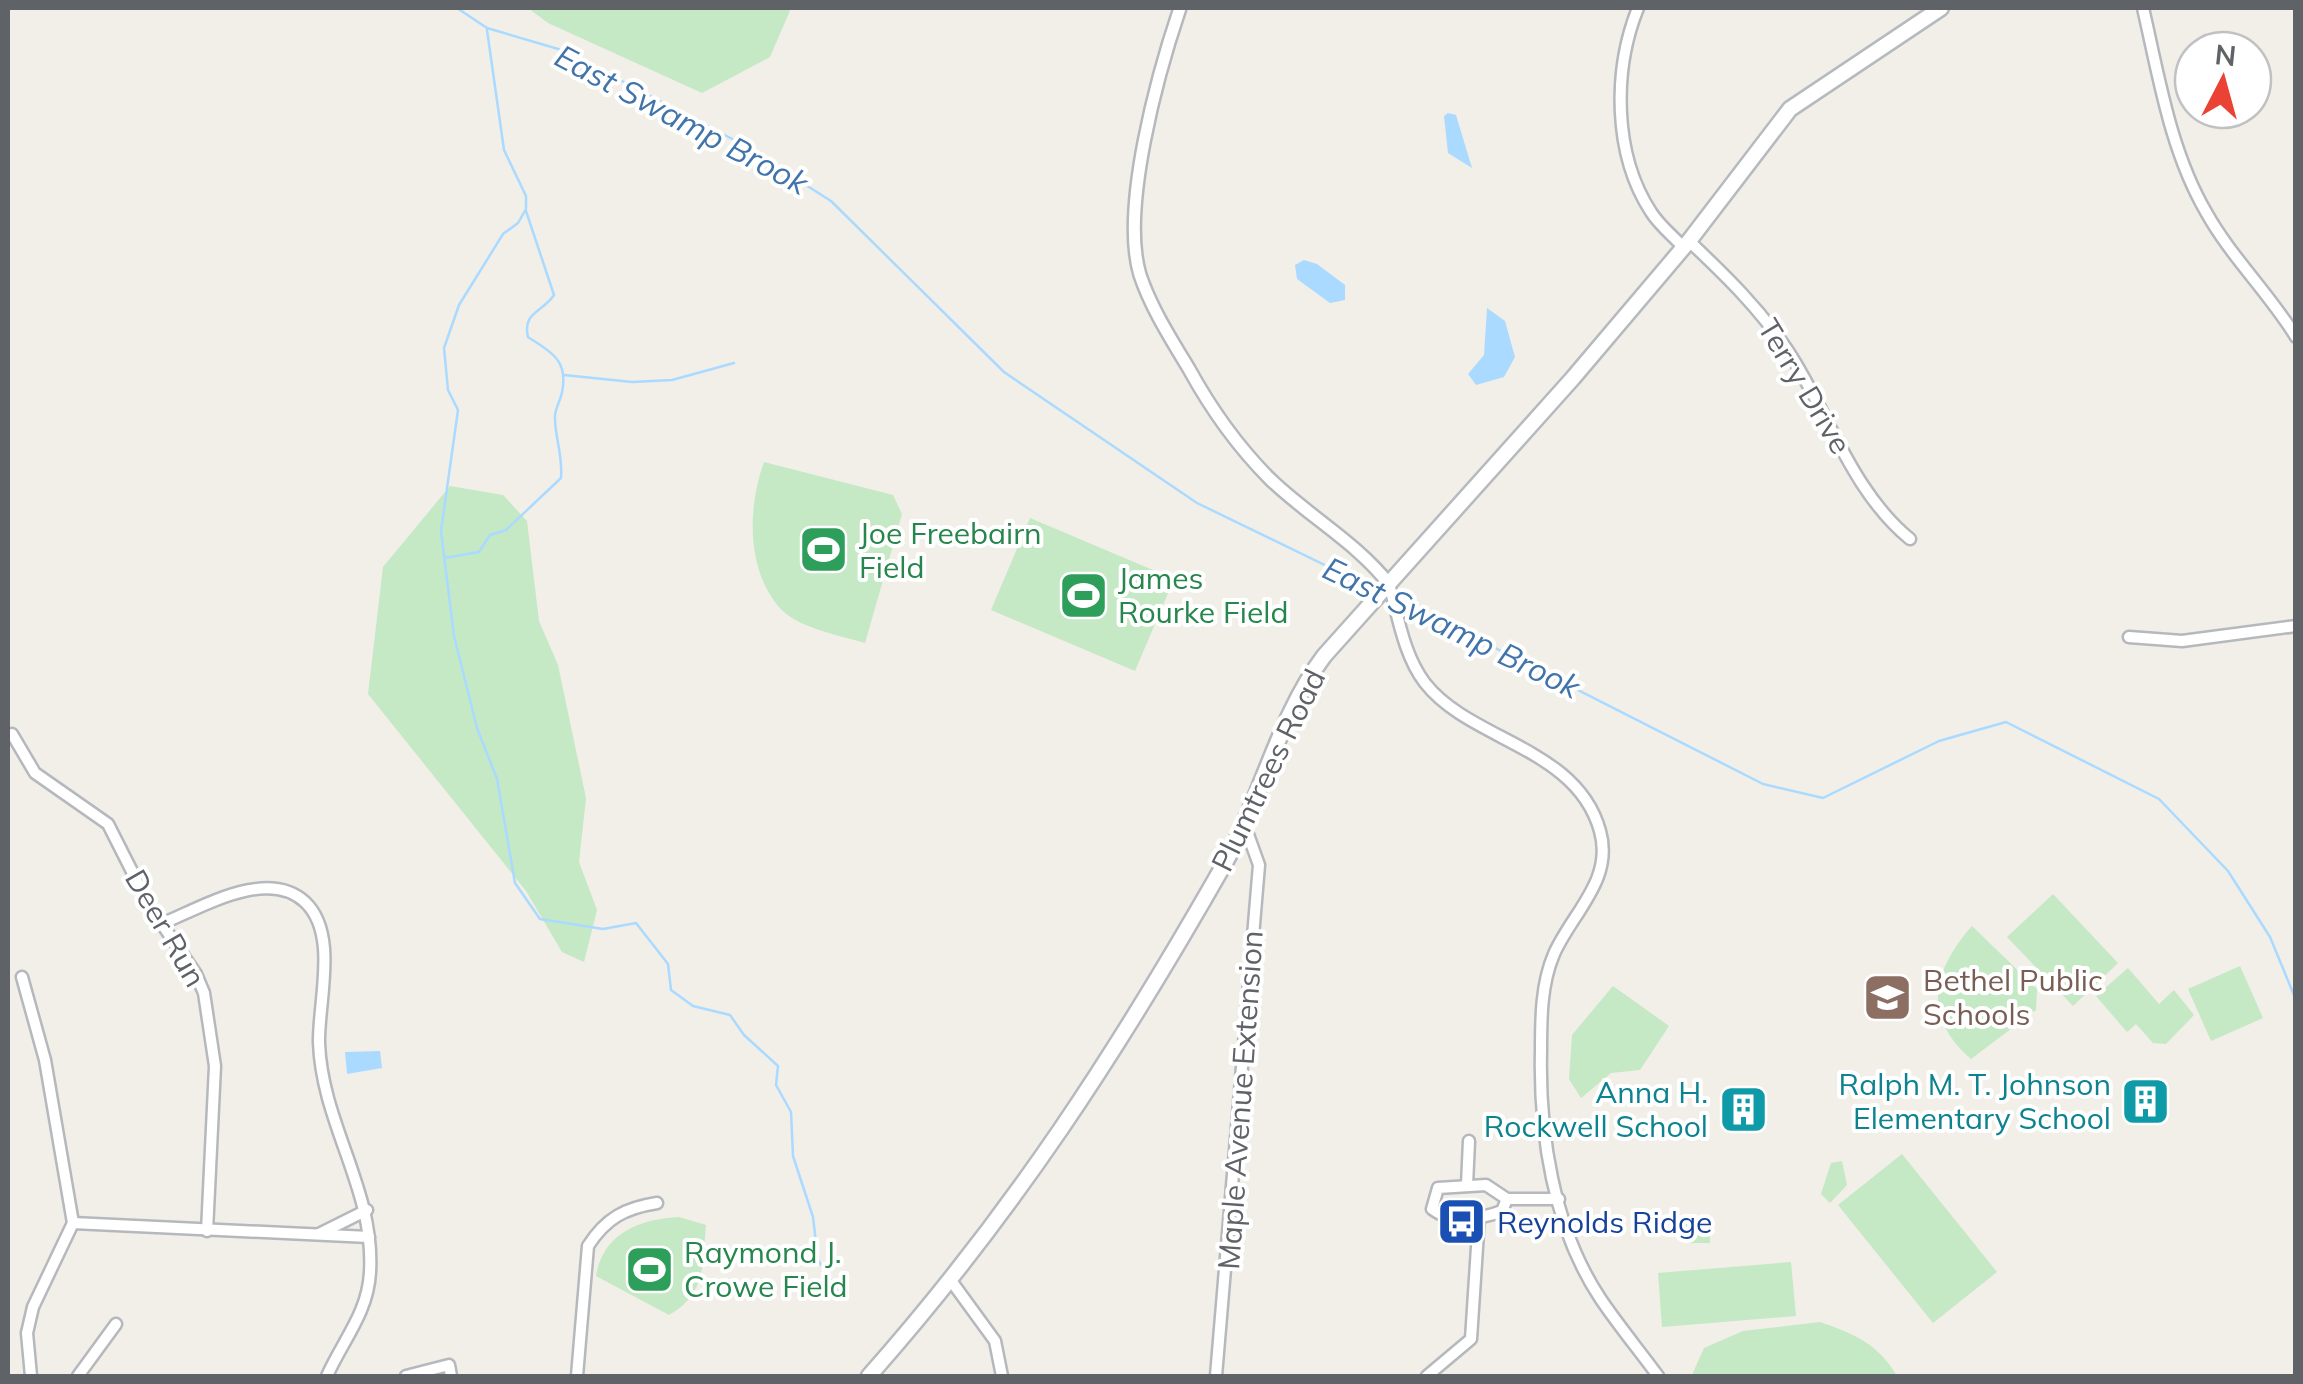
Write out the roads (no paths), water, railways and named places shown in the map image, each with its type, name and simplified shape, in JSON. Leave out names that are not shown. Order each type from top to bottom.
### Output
[{"type":"main road","name":"Plumtrees Road","points":[[869,1376],[952,1282],[1029,1180],[1128,1032],[1245,826],[1304,686],[1368,606],[1686,244],[1790,109],[1941,8]]},
{"type":"street","points":[[1180,8],[1153,103],[1134,215],[1139,273],[1159,318],[1238,443],[1270,478],[1372,563],[1388,586],[1427,686],[1456,708],[1538,755],[1583,800],[1600,829],[1600,877],[1552,958],[1544,996],[1542,1122],[1559,1199],[1592,1285],[1658,1376]]},
{"type":"street","name":"Terry Drive","points":[[1638,8],[1627,35],[1622,136],[1651,212],[1750,297],[1789,352],[1882,516],[1910,538]]},
{"type":"street","points":[[2143,8],[2173,139],[2187,176],[2207,216],[2273,299],[2296,337]]},
{"type":"street","points":[[2129,637],[2182,642],[2296,626]]},
{"type":"street","name":"Deer Run","points":[[12,734],[35,773],[108,824],[162,924],[196,974],[212,1027],[208,1231]]},
{"type":"street","name":"Maple Avenue Extension","points":[[1216,1376],[1258,866],[1245,826]]},
{"type":"street","points":[[162,924],[262,888],[278,889],[307,904],[323,943],[319,1044],[324,1078],[342,1152],[367,1210],[370,1236],[365,1304],[328,1376]]},
{"type":"street","points":[[22,977],[45,1060],[74,1223],[34,1306],[27,1333],[31,1376]]},
{"type":"street","points":[[1467,1186],[1469,1142]]},
{"type":"street","points":[[1506,1199],[1502,1211],[1479,1217],[1440,1216],[1432,1209],[1438,1188],[1486,1185],[1506,1199],[1559,1199]]},
{"type":"street","points":[[576,1376],[588,1246],[626,1208],[656,1202]]},
{"type":"street","points":[[314,1236],[367,1210]]},
{"type":"street","points":[[1427,1376],[1471,1340],[1479,1217]]},
{"type":"street","points":[[74,1223],[370,1236]]},
{"type":"street","points":[[952,1282],[995,1341],[1002,1376]]},
{"type":"street","points":[[78,1376],[116,1324]]},
{"type":"street","points":[[413,1376],[449,1364],[451,1376]]},
{"type":"water","points":[[1456,115],[1472,168],[1448,153],[1444,116]]},
{"type":"water","points":[[1304,260],[1317,264],[1345,285],[1345,300],[1330,303],[1297,279],[1295,265]]},
{"type":"water","points":[[1487,308],[1505,321],[1515,357],[1504,377],[1476,385],[1468,374],[1484,355]]},
{"type":"water","points":[[380,1051],[382,1068],[347,1074],[345,1052]]},
{"type":"waterway","name":"East Swamp Brook","points":[[457,8],[487,28],[565,51],[738,142],[831,201],[1004,372],[1197,503],[1376,590]]},
{"type":"waterway","name":"East Swamp Brook","points":[[487,30],[504,150],[526,196],[526,209],[518,223],[503,234],[459,305],[444,348],[448,390],[458,410],[441,531],[454,636],[477,728],[497,779],[515,883],[540,919],[603,929],[636,923],[668,964],[671,990],[693,1006],[730,1015],[744,1035],[778,1066],[776,1085],[791,1112],[793,1156],[813,1217],[818,1260],[839,1293]]},
{"type":"waterway","points":[[444,558],[479,552],[490,535],[506,530],[561,478],[555,415],[563,371],[556,357],[528,337],[527,329],[531,317],[554,295],[526,211]]},
{"type":"waterway","points":[[564,375],[632,382],[672,380],[734,363]]},
{"type":"waterway","name":"East Swamp Brook","points":[[1397,598],[1763,784],[1823,798],[1939,741],[2006,722],[2159,799],[2228,871],[2270,937],[2296,1000]]},
{"type":"waterway","name":"East Swamp Brook","points":[[879,1376],[887,1365]]},
{"type":"place","name":"Joe Freebairn Field","points":[[824,550]]},
{"type":"place","name":"James Rourke Field","points":[[1083,595]]},
{"type":"place","name":"Bethel Public Schools","points":[[1888,997]]},
{"type":"place","name":"Ralph M. T. Johnson Elementary School","points":[[2146,1101]]},
{"type":"place","name":"Anna H. Rockwell School","points":[[1743,1109]]},
{"type":"place","name":"Reynolds Ridge","points":[[1462,1222]]},
{"type":"place","name":"Raymond J. Crowe Field","points":[[649,1269]]}]
